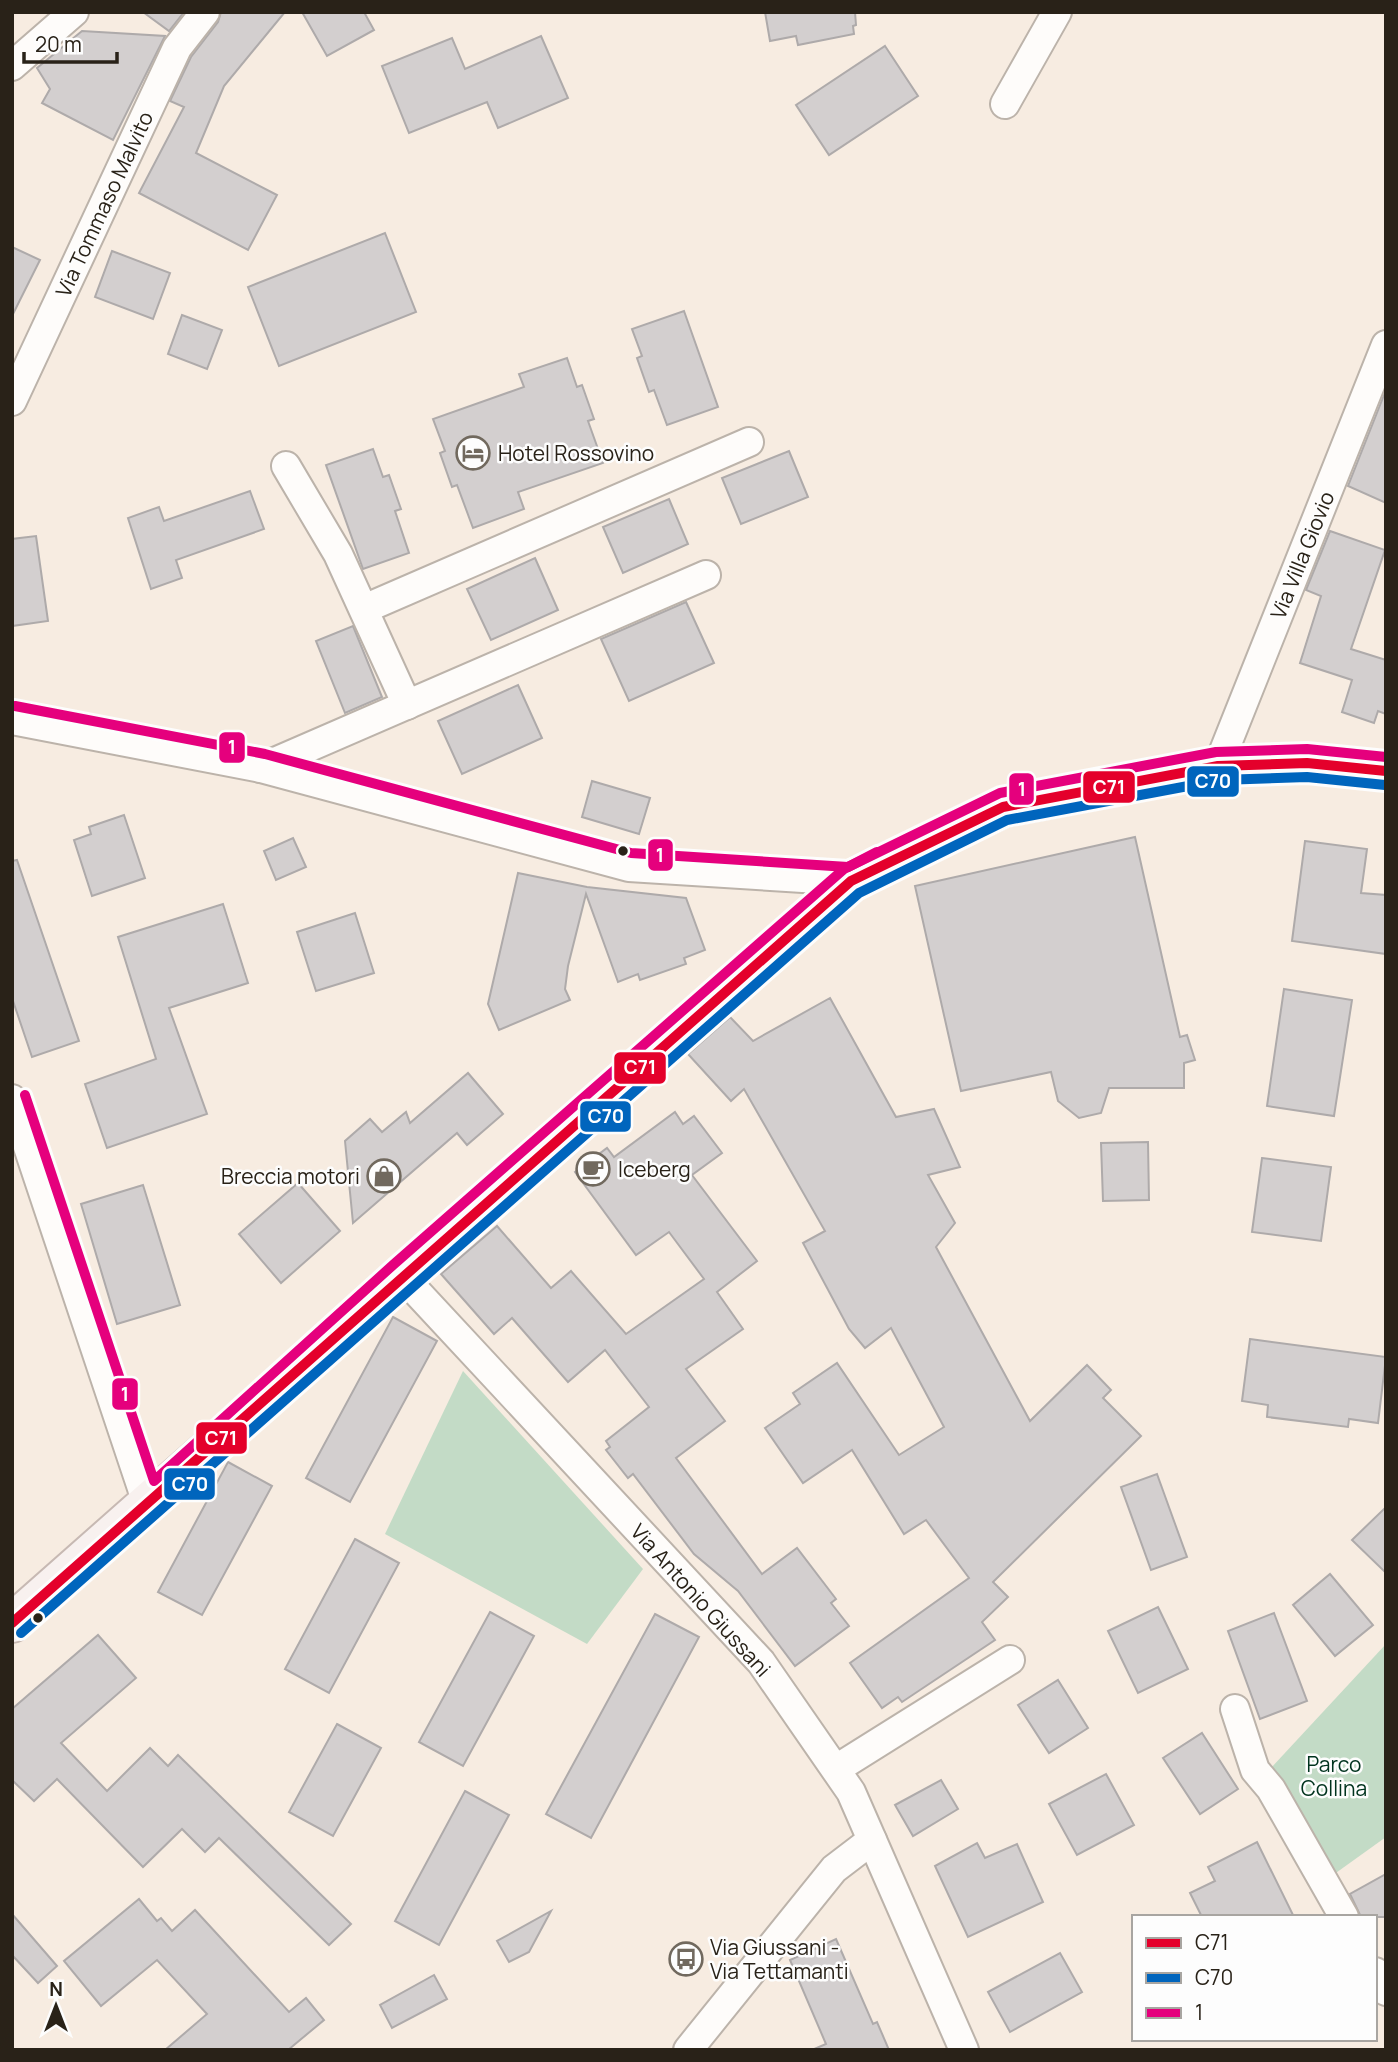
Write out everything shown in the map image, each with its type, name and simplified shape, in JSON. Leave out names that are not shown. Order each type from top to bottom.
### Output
[{"type":"main road","points":[[12,1623],[148,1506],[402,1276],[851,881],[1003,807],[1219,766],[1307,763],[1386,771]]},
{"type":"street","points":[[12,66],[74,12]]},
{"type":"street","name":"Via Tommaso Malvito","points":[[12,401],[177,48],[205,12]]},
{"type":"street","points":[[1005,104],[1058,12]]},
{"type":"street","name":"Via Villa Giovio","points":[[1219,766],[1386,345]]},
{"type":"street","points":[[363,609],[749,442]]},
{"type":"street","points":[[286,466],[338,554],[407,705]]},
{"type":"street","points":[[261,768],[706,575]]},
{"type":"street","points":[[12,720],[261,768],[629,867],[851,881]]},
{"type":"street","points":[[12,1099],[148,1506]]},
{"type":"street","name":"Via Antonio Giussani","points":[[402,1276],[761,1662],[852,1791],[964,2050]]},
{"type":"street","points":[[836,1769],[1010,1660]]},
{"type":"street","points":[[1236,1709],[1255,1770],[1271,1789],[1342,1915]]},
{"type":"street","points":[[688,2050],[834,1869],[873,1840]]},
{"type":"street","points":[[1377,1975],[1386,1991]]},
{"type":"green space","points":[[463,1371],[643,1569],[587,1644],[385,1534]]},
{"type":"green space","name":"Parco Collina","points":[[1386,1644],[1386,1837],[1333,1875],[1271,1768]]},
{"type":"building","points":[[143,12],[184,12],[169,31]]},
{"type":"building","points":[[221,12],[285,12],[224,86],[196,153],[277,195],[248,250],[139,193],[184,107],[170,101],[191,57],[218,22]]},
{"type":"building","points":[[302,12],[364,12],[374,30],[327,56]]},
{"type":"building","points":[[765,12],[855,12],[856,25],[853,26],[854,34],[798,45],[796,36],[770,41]]},
{"type":"building","points":[[82,31],[165,36],[113,140],[42,103],[50,89],[37,68]]},
{"type":"building","points":[[541,36],[568,98],[498,128],[487,102],[409,133],[382,66],[452,38],[465,69]]},
{"type":"building","points":[[885,46],[918,96],[829,155],[796,105]]},
{"type":"building","points":[[385,233],[416,312],[279,366],[248,287]]},
{"type":"building","points":[[12,247],[40,260],[12,316]]},
{"type":"building","points":[[112,251],[170,273],[153,319],[95,297]]},
{"type":"building","points":[[684,311],[718,407],[667,425],[654,390],[649,392],[637,358],[642,356],[632,329]]},
{"type":"building","points":[[182,315],[222,330],[207,369],[168,354]]},
{"type":"building","points":[[567,358],[577,387],[582,385],[594,419],[588,421],[603,463],[518,492],[524,509],[473,528],[457,485],[452,487],[440,453],[445,451],[433,419],[524,387],[519,374]]},
{"type":"building","points":[[1386,390],[1386,503],[1348,486]]},
{"type":"building","points":[[373,449],[383,477],[389,475],[401,509],[395,511],[409,553],[363,569],[326,465]]},
{"type":"building","points":[[789,451],[808,497],[741,524],[722,478]]},
{"type":"building","points":[[250,491],[264,529],[176,560],[182,578],[151,589],[128,518],[159,507],[164,521]]},
{"type":"building","points":[[669,499],[688,544],[623,573],[603,527]]},
{"type":"building","points":[[1330,531],[1385,550],[1351,649],[1386,660],[1386,714],[1378,711],[1374,723],[1342,712],[1352,680],[1300,663],[1321,596],[1306,590]]},
{"type":"building","points":[[36,536],[48,621],[12,626],[12,539]]},
{"type":"building","points":[[535,558],[558,610],[491,640],[467,589]]},
{"type":"building","points":[[686,602],[714,663],[629,701],[601,639]]},
{"type":"building","points":[[353,626],[382,697],[345,713],[316,641]]},
{"type":"building","points":[[518,685],[542,738],[462,774],[438,721]]},
{"type":"building","points":[[592,781],[650,798],[639,834],[582,817]]},
{"type":"building","points":[[124,815],[145,878],[92,896],[74,840],[91,834],[89,827]]},
{"type":"building","points":[[1135,837],[1180,1037],[1187,1035],[1195,1060],[1184,1063],[1184,1088],[1109,1088],[1101,1113],[1079,1118],[1058,1101],[1051,1072],[961,1091],[915,886]]},
{"type":"building","points":[[293,838],[306,867],[276,880],[264,851]]},
{"type":"building","points":[[1305,841],[1367,849],[1361,893],[1386,895],[1386,954],[1292,941]]},
{"type":"building","points":[[17,860],[79,1041],[32,1057],[12,998],[12,861]]},
{"type":"building","points":[[518,873],[587,887],[686,898],[705,950],[684,958],[686,964],[640,980],[638,974],[618,982],[586,894],[568,966],[565,989],[570,1000],[499,1030],[488,1004]]},
{"type":"building","points":[[223,904],[248,983],[169,1008],[207,1114],[107,1148],[85,1084],[156,1059],[118,937]]},
{"type":"building","points":[[355,913],[374,973],[316,991],[297,932]]},
{"type":"building","points":[[1284,989],[1352,1000],[1334,1116],[1267,1106]]},
{"type":"building","points":[[830,998],[896,1117],[934,1109],[960,1167],[928,1175],[955,1223],[936,1247],[1030,1421],[1087,1365],[1111,1390],[1103,1398],[1141,1436],[993,1582],[1008,1597],[982,1622],[995,1640],[902,1702],[898,1697],[882,1708],[850,1663],[969,1578],[926,1520],[904,1534],[852,1450],[803,1483],[765,1428],[800,1404],[793,1393],[837,1363],[899,1455],[944,1427],[891,1328],[865,1348],[849,1329],[803,1243],[825,1231],[744,1089],[731,1101],[688,1054],[730,1017],[753,1041]]},
{"type":"building","points":[[468,1073],[503,1114],[467,1145],[457,1133],[353,1223],[345,1141],[370,1119],[382,1132],[406,1112],[410,1123]]},
{"type":"building","points":[[675,1112],[683,1124],[694,1116],[722,1153],[692,1175],[757,1261],[717,1292],[743,1329],[686,1369],[725,1421],[676,1458],[762,1574],[797,1548],[836,1599],[831,1603],[849,1626],[795,1666],[738,1591],[694,1554],[633,1474],[628,1478],[606,1450],[610,1447],[606,1441],[649,1407],[605,1350],[568,1382],[512,1318],[494,1334],[441,1274],[497,1226],[551,1288],[571,1271],[626,1334],[704,1279],[669,1232],[636,1255],[575,1172],[607,1148],[614,1157]]},
{"type":"building","points":[[1148,1142],[1149,1200],[1103,1201],[1101,1143]]},
{"type":"building","points":[[1262,1158],[1331,1167],[1321,1241],[1252,1232]]},
{"type":"building","points":[[298,1183],[340,1231],[281,1283],[239,1234]]},
{"type":"building","points":[[143,1185],[180,1305],[117,1324],[81,1204]]},
{"type":"building","points":[[393,1317],[437,1341],[350,1502],[306,1478]]},
{"type":"building","points":[[1250,1339],[1386,1357],[1378,1423],[1349,1419],[1348,1427],[1267,1417],[1268,1405],[1242,1401]]},
{"type":"building","points":[[228,1462],[272,1486],[202,1615],[158,1592]]},
{"type":"building","points":[[1157,1474],[1187,1557],[1151,1570],[1121,1487]]},
{"type":"building","points":[[1386,1507],[1386,1573],[1352,1540]]},
{"type":"building","points":[[355,1539],[399,1563],[329,1693],[285,1669]]},
{"type":"building","points":[[1330,1574],[1373,1625],[1335,1656],[1293,1605]]},
{"type":"building","points":[[1158,1607],[1188,1669],[1138,1693],[1108,1631]]},
{"type":"building","points":[[490,1612],[534,1636],[463,1766],[419,1742]]},
{"type":"building","points":[[1274,1613],[1307,1701],[1260,1719],[1228,1631]]},
{"type":"building","points":[[655,1614],[699,1637],[591,1838],[546,1814]]},
{"type":"building","points":[[98,1635],[136,1678],[61,1743],[107,1791],[150,1748],[168,1766],[178,1755],[351,1924],[329,1945],[219,1838],[205,1852],[182,1829],[143,1867],[57,1779],[34,1801],[12,1780],[12,1709]]},
{"type":"building","points":[[1058,1680],[1088,1728],[1049,1753],[1018,1705]]},
{"type":"building","points":[[337,1724],[381,1748],[333,1836],[289,1812]]},
{"type":"building","points":[[1202,1733],[1238,1789],[1200,1814],[1163,1758]]},
{"type":"building","points":[[1106,1774],[1134,1825],[1077,1855],[1049,1804]]},
{"type":"building","points":[[941,1780],[958,1809],[913,1836],[895,1805]]},
{"type":"building","points":[[465,1791],[509,1815],[439,1945],[395,1921]]},
{"type":"building","points":[[1257,1842],[1293,1915],[1201,1915],[1190,1893],[1215,1881],[1208,1867]]},
{"type":"building","points":[[977,1843],[985,1858],[1017,1844],[1043,1902],[968,1937],[935,1866]]},
{"type":"building","points":[[1386,1874],[1386,1917],[1360,1915],[1350,1894]]},
{"type":"building","points":[[139,1899],[157,1921],[161,1918],[172,1931],[195,1910],[289,2012],[306,1998],[324,2020],[288,2050],[165,2050],[207,2014],[157,1960],[101,2006],[64,1961]]},
{"type":"building","points":[[551,1911],[529,1952],[509,1962],[497,1941]]},
{"type":"building","points":[[12,1914],[57,1966],[38,1983],[12,1955]]},
{"type":"building","points":[[836,1939],[873,2024],[877,2022],[889,2050],[812,2050],[826,2044],[790,1960]]},
{"type":"building","points":[[1060,1953],[1082,1992],[1010,2032],[988,1992]]},
{"type":"building","points":[[434,1975],[447,1999],[392,2028],[380,2005]]},
{"type":"transit line","name":"1","points":[[15,706],[265,754],[631,853],[848,867],[877,852]]},
{"type":"transit line","name":"1","points":[[25,1095],[154,1481],[393,1265],[844,869],[1000,793],[1216,752],[1307,749],[1386,757]]},
{"type":"transit line","name":"C71","points":[[12,1623],[851,881],[1003,807],[1218,766],[1307,763],[1386,771]]},
{"type":"transit line","name":"C70","points":[[21,1633],[859,893],[1007,820],[1220,780],[1307,777],[1385,785]]},
{"type":"place","name":"Hotel Rossovino","points":[[473,453]]},
{"type":"place","name":"Iceberg","points":[[593,1169]]},
{"type":"place","name":"Breccia motori","points":[[384,1176]]},
{"type":"place","name":"Via Giussani - Via Tettamanti","points":[[686,1959]]}]
